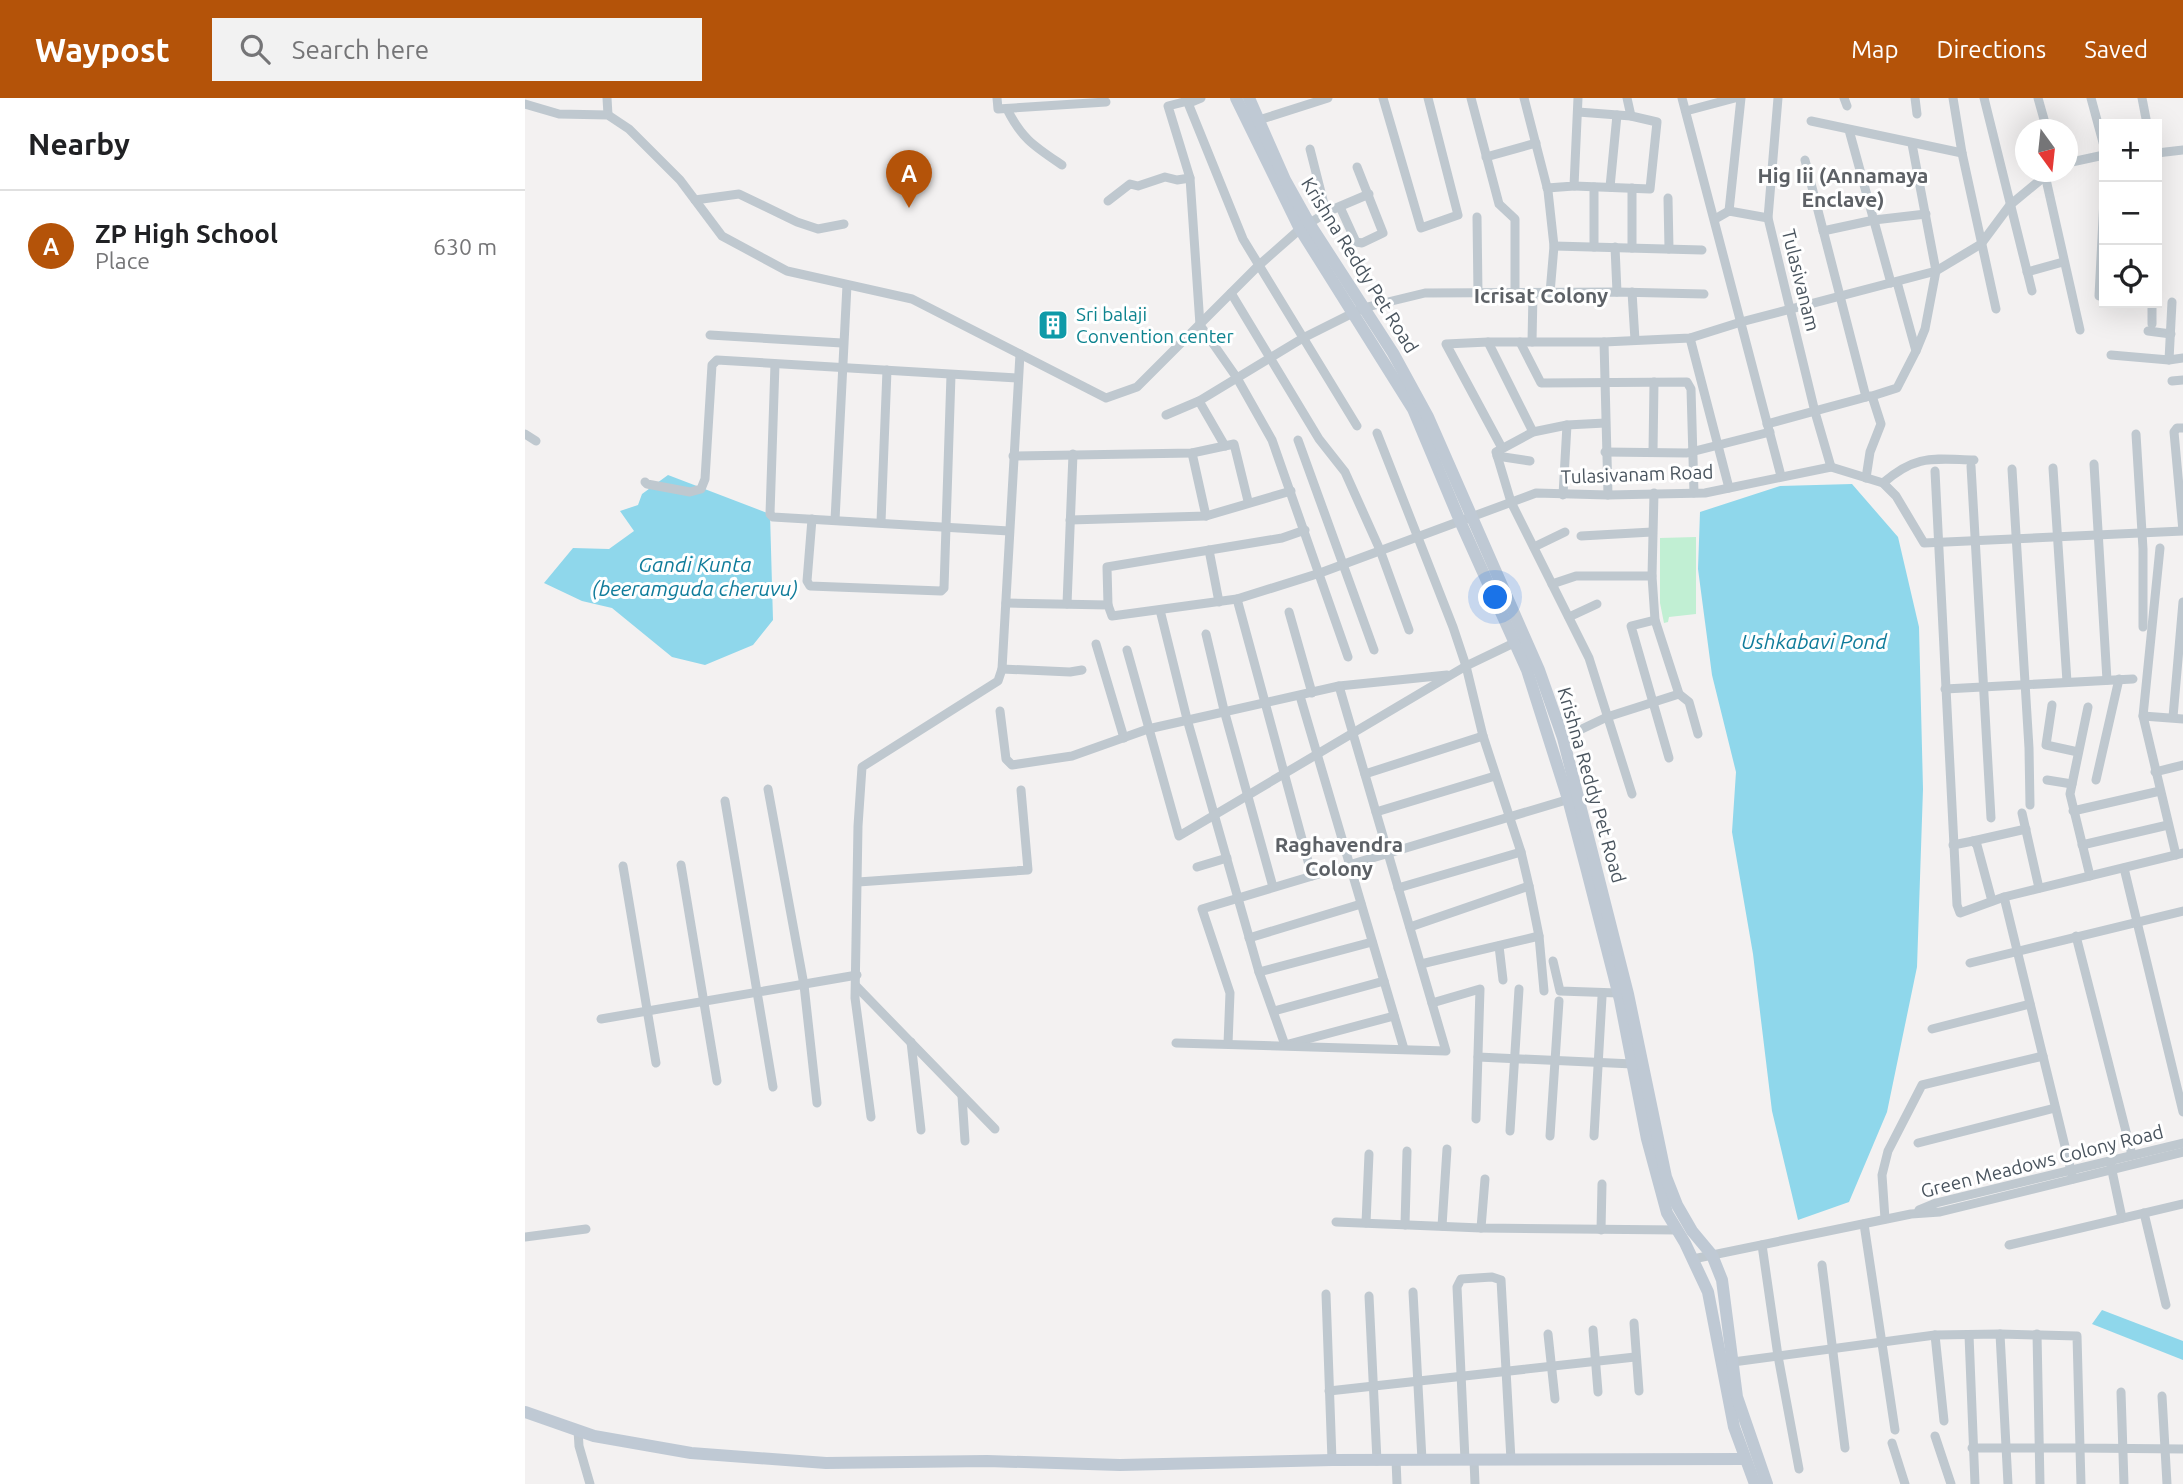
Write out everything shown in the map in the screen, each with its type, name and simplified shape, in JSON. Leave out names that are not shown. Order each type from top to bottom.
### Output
[{"type":"main road","name":"Krishna Reddy Pet Road","points":[[1236,98],[1304,226],[1357,310],[1413,409],[1539,670],[1563,738],[1573,798],[1618,993],[1647,1139],[1667,1213],[1693,1259],[1709,1296],[1734,1427],[1755,1484]]},
{"type":"main road","name":"Krishna Reddy Pet Road","points":[[1249,98],[1304,226]]},
{"type":"main road","name":"Krishna Reddy Pet Road","points":[[1465,519],[1516,642],[1573,798],[1628,993],[1666,1177],[1677,1205],[1692,1231],[1712,1255],[1724,1293],[1738,1403],[1767,1484]]},
{"type":"main road","points":[[1709,1296],[1724,1293]]},
{"type":"main road","points":[[525,1412],[594,1436],[691,1452],[826,1463],[987,1461],[1120,1465],[1332,1460],[1745,1459]]},
{"type":"street","points":[[607,98],[608,115]]},
{"type":"street","points":[[997,98],[997,109],[1106,102]]},
{"type":"street","points":[[1201,98],[1168,106],[1190,177],[1200,325],[1237,378],[1272,440],[1347,657]]},
{"type":"street","points":[[1259,120],[1301,101],[1328,98]]},
{"type":"street","points":[[1383,98],[1421,228],[1458,215],[1428,98]]},
{"type":"street","points":[[1471,98],[1499,204],[1515,219],[1515,293]]},
{"type":"street","points":[[1524,98],[1547,188],[1553,246],[1550,293]]},
{"type":"street","points":[[1574,186],[1578,98]]},
{"type":"street","points":[[1627,98],[1631,116]]},
{"type":"street","points":[[1682,98],[1781,476]]},
{"type":"street","points":[[1686,111],[1735,98]]},
{"type":"street","points":[[1729,211],[1741,98]]},
{"type":"street","name":"Tulasivanam","points":[[1778,98],[1768,218],[1831,467]]},
{"type":"street","points":[[1915,98],[1917,114]]},
{"type":"street","points":[[1953,98],[1962,153],[1996,309]]},
{"type":"street","points":[[1984,98],[2032,291]]},
{"type":"street","points":[[2038,98],[2044,119]]},
{"type":"street","points":[[2091,98],[2099,128]]},
{"type":"street","points":[[2142,98],[2146,119]]},
{"type":"street","points":[[1188,101],[1243,239],[1357,426]]},
{"type":"street","points":[[525,104],[559,114],[608,115],[629,129],[680,180],[722,236],[787,271],[912,299],[1105,398],[1137,387],[1258,266],[1304,226],[1326,212],[1369,194]]},
{"type":"street","points":[[1007,108],[1016,128],[1031,144],[1062,165]]},
{"type":"street","points":[[1547,188],[1574,186],[1651,189],[1657,122],[1631,116],[1578,112]]},
{"type":"street","points":[[1610,187],[1617,115]]},
{"type":"street","points":[[1811,121],[1962,153]]},
{"type":"street","points":[[1849,130],[1874,220],[1916,351]]},
{"type":"street","points":[[1486,157],[1536,143]]},
{"type":"street","points":[[1605,452],[1694,451],[1897,388],[1916,351],[1930,309],[1936,271],[1912,144]]},
{"type":"street","points":[[1310,149],[1326,212]]},
{"type":"street","points":[[2162,152],[2183,150]]},
{"type":"street","points":[[2078,161],[2099,156]]},
{"type":"street","points":[[1805,160],[1840,297],[1869,397],[1881,425],[1870,452],[1866,478]]},
{"type":"street","points":[[1340,206],[1356,242],[1362,243],[1382,234],[1384,230],[1357,167]]},
{"type":"street","points":[[1108,201],[1130,184],[1138,186],[1165,177],[1177,180],[1190,177]]},
{"type":"street","points":[[1632,794],[1589,658],[1511,502],[1500,452],[1446,344],[1690,338],[1741,322],[1894,283],[1936,271],[1981,244],[2010,205],[2037,182]]},
{"type":"street","points":[[2049,182],[2063,262],[2080,330]]},
{"type":"street","points":[[1594,187],[1594,247]]},
{"type":"street","points":[[1632,188],[1632,248]]},
{"type":"street","points":[[695,200],[739,194],[797,222],[818,229],[844,224]]},
{"type":"street","points":[[1668,198],[1669,249]]},
{"type":"street","points":[[1715,219],[1729,211],[1768,218]]},
{"type":"street","points":[[1823,232],[1874,220],[1926,214]]},
{"type":"street","points":[[1477,217],[1478,294]]},
{"type":"street","points":[[1553,246],[1702,250]]},
{"type":"street","points":[[1615,247],[1617,292]]},
{"type":"street","points":[[2027,272],[2063,262]]},
{"type":"street","points":[[835,520],[847,285]]},
{"type":"street","points":[[1632,292],[1635,340]]},
{"type":"street","points":[[1231,293],[1319,439],[1345,472],[1380,550],[1409,630]]},
{"type":"street","points":[[1166,415],[1199,401],[1303,338],[1357,310],[1425,293],[1704,294]]},
{"type":"street","points":[[1532,342],[1534,293]]},
{"type":"street","points":[[2169,359],[2172,302]]},
{"type":"street","points":[[2152,308],[2150,327],[2171,334]]},
{"type":"street","points":[[710,335],[842,343]]},
{"type":"street","points":[[1690,338],[1729,488]]},
{"type":"street","points":[[1488,342],[1532,432]]},
{"type":"street","points":[[1520,342],[1541,383],[1687,382],[1695,493]]},
{"type":"street","points":[[1604,342],[1608,495]]},
{"type":"street","points":[[871,1117],[855,998],[862,767],[996,683],[1002,669],[1020,354]]},
{"type":"street","points":[[2111,355],[2183,358]]},
{"type":"street","points":[[645,482],[690,492],[701,489],[705,479],[714,362],[717,360],[1017,379]]},
{"type":"street","points":[[775,364],[770,514],[773,517],[1009,531]]},
{"type":"street","points":[[881,522],[887,370]]},
{"type":"street","points":[[812,519],[807,581],[810,586],[941,591],[944,588],[951,375]]},
{"type":"street","points":[[2172,381],[2183,380]]},
{"type":"street","points":[[1653,452],[1654,382]]},
{"type":"street","points":[[1199,401],[1225,446]]},
{"type":"street","points":[[1500,452],[1532,432],[1567,425],[1605,423]]},
{"type":"street","points":[[1563,495],[1567,425]]},
{"type":"street","points":[[1991,818],[1975,541],[1972,463],[1927,459],[1909,463],[1884,483],[1896,496],[1924,543],[1938,544],[1975,541],[2017,538],[2183,532],[2174,432],[2177,428],[2183,428]]},
{"type":"street","points":[[1377,433],[1467,666],[1483,736],[1521,852],[1529,886],[1539,936],[1543,990]]},
{"type":"street","points":[[525,434],[536,441]]},
{"type":"street","points":[[2136,434],[2142,534],[2143,627]]},
{"type":"street","points":[[1298,440],[1374,650]]},
{"type":"street","points":[[1013,456],[1192,453],[1234,444],[1248,502]]},
{"type":"street","points":[[1500,452],[1529,461]]},
{"type":"street","points":[[1192,453],[1206,516]]},
{"type":"street","points":[[1067,604],[1073,454]]},
{"type":"street","points":[[2094,464],[2106,680]]},
{"type":"street","name":"Tulasivanam Road","points":[[1108,605],[1112,616],[1237,599],[1319,573],[1536,494],[1695,493],[1831,467],[1884,483]]},
{"type":"street","points":[[2053,468],[2067,682]]},
{"type":"street","points":[[2013,469],[2030,805]]},
{"type":"street","points":[[1935,471],[1953,845],[1957,905],[1960,913],[2004,897],[2179,854],[2168,825],[2143,716],[2159,548]]},
{"type":"street","points":[[1070,520],[1206,516],[1290,491]]},
{"type":"street","points":[[1654,493],[1652,576],[1655,620],[1679,694],[1689,702],[1698,734]]},
{"type":"street","points":[[1006,603],[1108,605],[1107,567],[1282,538],[1305,530]]},
{"type":"street","points":[[1534,547],[1565,531]]},
{"type":"street","points":[[1581,536],[1652,532]]},
{"type":"street","points":[[1209,550],[1219,602]]},
{"type":"street","points":[[1552,584],[1576,576],[1652,576]]},
{"type":"street","points":[[1237,599],[1312,876]]},
{"type":"street","points":[[2143,716],[2178,718],[2183,602]]},
{"type":"street","points":[[1569,617],[1597,604]]},
{"type":"street","points":[[1160,610],[1187,719],[1249,938],[1285,1045]]},
{"type":"street","points":[[1289,612],[1312,693]]},
{"type":"street","points":[[1655,620],[1631,626],[1669,758]]},
{"type":"street","points":[[1206,634],[1273,887]]},
{"type":"street","points":[[1127,650],[1179,836],[1467,666],[1516,642]]},
{"type":"street","points":[[1096,644],[1124,738]]},
{"type":"street","points":[[1002,669],[1070,672],[1082,670]]},
{"type":"street","points":[[1000,711],[1006,759],[1012,765],[1072,756],[1148,729],[1339,686],[1452,675]]},
{"type":"street","points":[[2096,780],[2119,679]]},
{"type":"street","points":[[1945,689],[2133,679]]},
{"type":"street","points":[[1176,1043],[1446,1051],[1339,686]]},
{"type":"street","points":[[1563,738],[1607,718],[1679,694]]},
{"type":"street","points":[[1300,696],[1404,1049]]},
{"type":"street","points":[[2052,705],[2046,745],[2078,752]]},
{"type":"street","points":[[2088,707],[2070,794],[2090,876]]},
{"type":"street","points":[[1365,774],[1483,736]]},
{"type":"street","points":[[2155,772],[2183,765]]},
{"type":"street","points":[[1376,812],[1495,776]]},
{"type":"street","points":[[2047,780],[2072,784]]},
{"type":"street","points":[[768,789],[804,985],[817,1104]]},
{"type":"street","points":[[857,882],[1028,870],[1021,790]]},
{"type":"street","points":[[2073,811],[2160,791]]},
{"type":"street","points":[[1228,1044],[1230,993],[1202,909],[1573,798]]},
{"type":"street","points":[[725,801],[773,1087]]},
{"type":"street","points":[[2022,813],[2039,888]]},
{"type":"street","points":[[2082,845],[2168,825]]},
{"type":"street","points":[[1953,845],[2026,829]]},
{"type":"street","points":[[1973,841],[1977,845],[1991,901]]},
{"type":"street","points":[[1398,888],[1521,852]]},
{"type":"street","points":[[1197,867],[1227,858]]},
{"type":"street","points":[[681,865],[717,1081]]},
{"type":"street","points":[[624,866],[656,1063]]},
{"type":"street","points":[[2124,867],[2183,1112]]},
{"type":"street","points":[[1410,927],[1529,886]]},
{"type":"street","points":[[2004,897],[2072,1175]]},
{"type":"street","points":[[1249,938],[1361,904]]},
{"type":"street","points":[[1971,963],[2183,911]]},
{"type":"street","points":[[1421,964],[1539,936]]},
{"type":"street","points":[[2076,936],[2132,1155]]},
{"type":"street","points":[[1259,972],[1372,942]]},
{"type":"street","points":[[1499,946],[1503,980]]},
{"type":"street","points":[[1553,961],[1560,991],[1618,993]]},
{"type":"street","points":[[601,1019],[857,975]]},
{"type":"street","points":[[1275,1011],[1384,981]]},
{"type":"street","points":[[856,986],[995,1129]]},
{"type":"street","points":[[1432,1003],[1480,989],[1476,1119]]},
{"type":"street","points":[[1510,1131],[1519,989]]},
{"type":"street","points":[[1594,1136],[1602,997]]},
{"type":"street","points":[[1551,1136],[1559,1002]]},
{"type":"street","points":[[1932,1029],[2030,1004]]},
{"type":"street","points":[[1285,1045],[1394,1016]]},
{"type":"street","points":[[911,1041],[921,1130]]},
{"type":"street","points":[[1885,1219],[1882,1175],[1888,1151],[1922,1084],[2043,1056]]},
{"type":"street","points":[[1478,1057],[1633,1064]]},
{"type":"street","points":[[962,1096],[965,1141]]},
{"type":"street","points":[[1918,1143],[2055,1108]]},
{"type":"street","name":"Green Meadows Colony Road","points":[[2111,1165],[2132,1155],[2183,1143]]},
{"type":"street","points":[[1442,1226],[1447,1149]]},
{"type":"street","points":[[1405,1226],[1407,1151]]},
{"type":"street","name":"Green Meadows Colony Road","points":[[1693,1259],[1911,1214],[1936,1203],[2183,1152]]},
{"type":"street","points":[[1366,1223],[1369,1154]]},
{"type":"street","points":[[2111,1165],[2122,1218]]},
{"type":"street","points":[[1481,1228],[1485,1179]]},
{"type":"street","points":[[1601,1230],[1602,1184]]},
{"type":"street","points":[[2009,1245],[2183,1204]]},
{"type":"street","points":[[2144,1213],[2166,1305]]},
{"type":"street","points":[[1336,1222],[1481,1228],[1678,1230]]},
{"type":"street","points":[[1864,1224],[1895,1430]]},
{"type":"street","points":[[525,1237],[586,1230]]},
{"type":"street","points":[[1762,1245],[1778,1356],[1799,1469]]},
{"type":"street","points":[[1822,1265],[1845,1448]]},
{"type":"street","points":[[1475,1484],[1461,1377],[1457,1287],[1458,1282],[1464,1278],[1492,1277],[1501,1280],[1511,1460]]},
{"type":"street","points":[[1413,1292],[1420,1382],[1422,1460]]},
{"type":"street","points":[[1326,1294],[1332,1460]]},
{"type":"street","points":[[1369,1296],[1377,1461]]},
{"type":"street","points":[[1634,1322],[1639,1391]]},
{"type":"street","points":[[1593,1330],[1598,1392]]},
{"type":"street","points":[[1548,1334],[1555,1399]]},
{"type":"street","points":[[2000,1334],[2008,1484]]},
{"type":"street","points":[[1935,1335],[1944,1421]]},
{"type":"street","points":[[1733,1362],[1935,1335],[2077,1336],[2081,1484]]},
{"type":"street","points":[[1969,1335],[1975,1484]]},
{"type":"street","points":[[2037,1335],[2040,1484]]},
{"type":"street","points":[[1329,1391],[1635,1357]]},
{"type":"street","points":[[2121,1392],[2124,1484]]},
{"type":"street","points":[[2162,1396],[2167,1484]]},
{"type":"street","points":[[578,1430],[579,1446],[590,1484]]},
{"type":"street","points":[[1935,1437],[1951,1484]]},
{"type":"street","points":[[1892,1443],[1905,1484]]},
{"type":"street","points":[[1972,1448],[2183,1449]]},
{"type":"street","points":[[1395,1460],[1397,1484]]},
{"type":"green space","points":[[1696,537],[1696,614],[1669,617],[1668,622],[1664,623],[1660,603],[1660,538]]},
{"type":"water","name":"Gandi Kunta (beeramguda cheruvu)","points":[[668,475],[770,514],[773,620],[753,645],[705,665],[672,657],[612,608],[582,601],[544,583],[573,548],[609,549],[634,531],[620,511],[638,505],[642,494]]},
{"type":"water","name":"Ushkabavi Pond","points":[[1852,484],[1898,537],[1919,627],[1923,789],[1917,967],[1887,1112],[1849,1202],[1798,1220],[1772,1111],[1753,954],[1732,832],[1736,772],[1712,675],[1698,569],[1700,512],[1780,486]]},
{"type":"water","points":[[2102,1310],[2183,1341],[2183,1360],[2092,1324]]},
{"type":"place","name":"ZP High School","points":[[909,208]]},
{"type":"place","name":"Sri balaji Convention center","points":[[1053,325]]},
{"type":"district","name":"Hig Iii (Annamaya Enclave)","points":[[1843,188]]},
{"type":"district","name":"Icrisat Colony","points":[[1541,296]]},
{"type":"district","name":"Raghavendra Colony","points":[[1339,857]]}]
